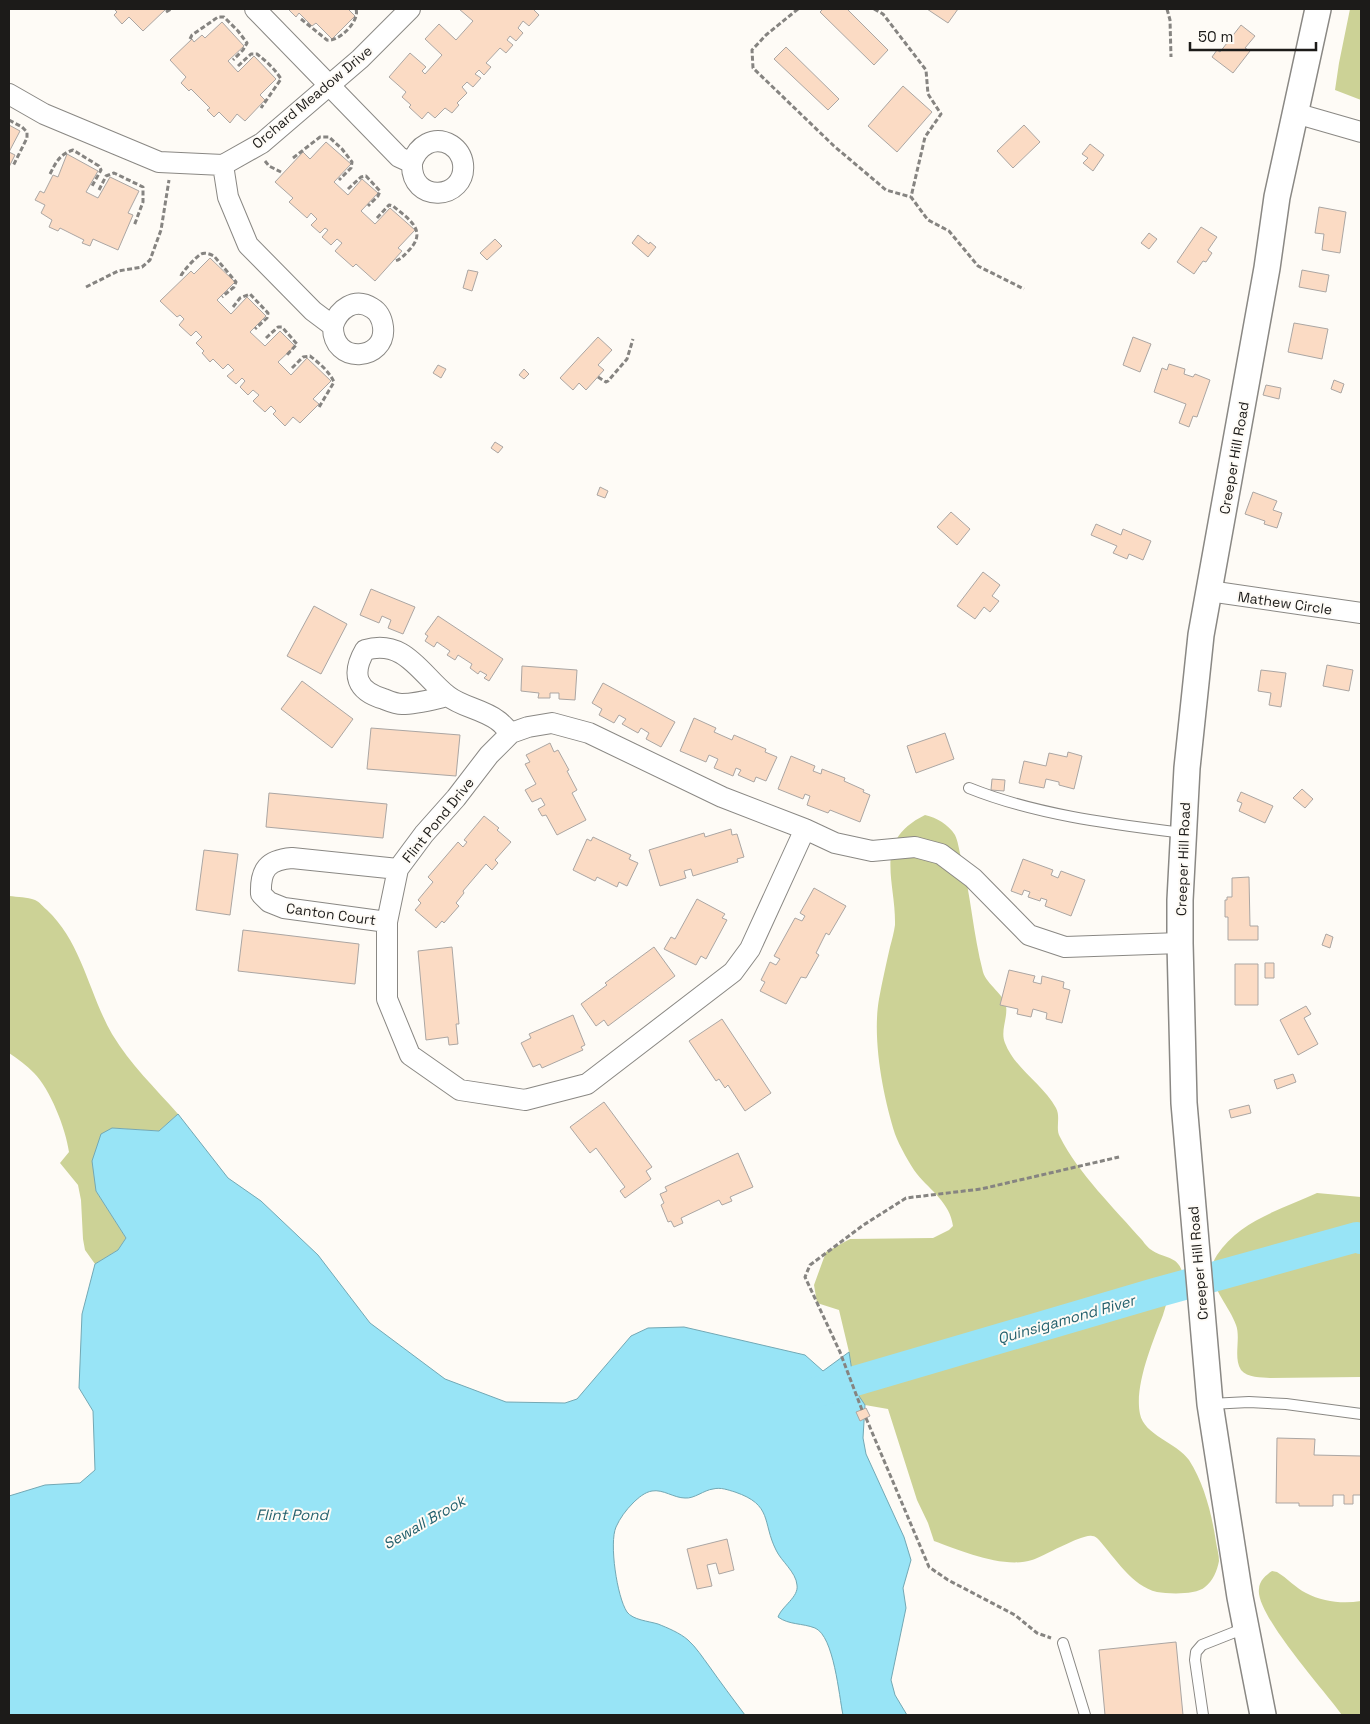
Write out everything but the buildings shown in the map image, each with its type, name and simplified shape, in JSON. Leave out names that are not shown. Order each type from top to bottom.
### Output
[{"type":"street","points":[[255,9],[399,157],[412,163]]},
{"type":"street","name":"Orchard Meadow Drive","points":[[9,94],[44,114],[159,162],[222,164],[262,143],[360,59],[410,9]]},
{"type":"street","name":"Creeper Hill Road","points":[[1263,1715],[1246,1628],[1210,1404],[1184,1103],[1180,943],[1183,833],[1192,714],[1209,592],[1267,268],[1277,197],[1318,9]]},
{"type":"street","points":[[1296,113],[1361,132]]},
{"type":"street","points":[[222,164],[228,197],[248,244],[313,312],[333,326]]},
{"type":"street","name":"Mathew Circle","points":[[1209,592],[1361,613]]},
{"type":"street","points":[[448,696],[496,719],[511,733]]},
{"type":"street","name":"Flint Pond Drive","points":[[805,829],[750,949],[733,972],[587,1084],[525,1100],[460,1090],[410,1055],[387,999],[387,922],[398,869],[424,834],[456,798],[489,755],[511,733],[528,727],[552,723],[587,732],[722,797],[805,829],[835,844],[872,850],[915,847],[941,854],[974,878],[1029,935],[1065,947],[1180,943]]},
{"type":"street","name":"Canton Court","points":[[387,922],[284,908],[270,902],[261,894],[261,885],[264,872],[270,864],[281,859],[292,858],[398,869]]},
{"type":"lane","points":[[969,788],[994,798],[1053,812],[1129,826],[1183,833]]},
{"type":"lane","points":[[1210,1404],[1249,1402],[1286,1404],[1361,1414]]},
{"type":"lane","points":[[1202,1715],[1195,1660],[1196,1652],[1202,1645],[1246,1628]]},
{"type":"lane","points":[[1063,1643],[1085,1715]]},
{"type":"path","points":[[166,12],[171,9]]},
{"type":"path","points":[[301,19],[326,40],[331,41],[338,38],[356,19],[356,9]]},
{"type":"path","points":[[798,9],[766,35],[752,50],[753,68],[834,146],[886,190],[911,197],[928,220],[949,231],[978,266],[1024,289]]},
{"type":"path","points":[[874,9],[883,14],[926,70],[928,94],[941,114],[925,137],[911,197]]},
{"type":"path","points":[[1167,9],[1170,20],[1171,57]]},
{"type":"path","points":[[190,39],[192,35],[218,17],[224,17],[238,31],[246,43],[243,50],[233,60]]},
{"type":"path","points":[[238,66],[251,54],[257,54],[280,76],[281,79],[261,108]]},
{"type":"path","points":[[9,120],[27,132],[27,138],[13,166]]},
{"type":"path","points":[[293,158],[320,137],[329,137],[352,162],[351,168],[339,180]]},
{"type":"path","points":[[50,174],[63,153],[73,150],[99,166],[101,170],[92,186]]},
{"type":"path","points":[[86,288],[118,271],[142,267],[150,260],[161,230],[172,162]]},
{"type":"path","points":[[99,190],[106,176],[114,174],[143,187],[143,202],[134,226]]},
{"type":"path","points":[[348,189],[361,177],[366,176],[380,191],[378,196],[368,206]]},
{"type":"path","points":[[376,218],[389,205],[393,206],[417,229],[416,241],[400,260],[395,261]]},
{"type":"path","points":[[181,276],[182,272],[201,254],[209,253],[214,256],[236,282],[234,287],[222,297]]},
{"type":"path","points":[[233,307],[240,298],[250,294],[260,304],[268,313],[266,318],[254,329]]},
{"type":"path","points":[[266,338],[278,327],[282,327],[297,344],[286,356]]},
{"type":"path","points":[[598,376],[603,381],[608,381],[627,359],[633,339]]},
{"type":"path","points":[[292,368],[303,357],[310,356],[323,366],[333,379],[334,382],[318,409]]},
{"type":"path","points":[[862,1410],[840,1352],[805,1277],[810,1265],[862,1226],[906,1198],[981,1188],[1119,1157]]},
{"type":"path","points":[[866,1418],[929,1568],[1015,1615],[1036,1633],[1063,1643]]},
{"type":"green space","points":[[1350,9],[1361,9],[1361,100],[1335,90]]},
{"type":"green space","points":[[925,815],[946,825],[956,837],[983,972],[1005,1002],[1006,1015],[1003,1034],[1005,1043],[1015,1061],[1044,1091],[1056,1108],[1060,1137],[1087,1177],[1149,1248],[1174,1260],[1182,1271],[1184,1286],[1172,1294],[1167,1301],[1142,1377],[1139,1403],[1140,1414],[1148,1428],[1184,1454],[1189,1460],[1207,1500],[1219,1561],[1212,1579],[1201,1590],[1189,1593],[1175,1593],[1157,1592],[1148,1589],[1132,1578],[1099,1540],[1093,1536],[1081,1538],[1032,1560],[1021,1562],[996,1561],[983,1558],[934,1541],[917,1500],[888,1409],[865,1405],[855,1390],[849,1352],[839,1310],[817,1303],[814,1285],[826,1252],[850,1239],[933,1238],[953,1226],[944,1204],[914,1170],[897,1139],[886,1102],[878,1049],[877,1015],[879,999],[895,925],[890,863],[892,849],[898,837],[909,825]]},
{"type":"green space","points":[[9,896],[37,901],[59,923],[77,953],[112,1034],[135,1066],[178,1114],[159,1131],[112,1128],[96,1191],[126,1238],[118,1250],[95,1264],[85,1250],[78,1185],[60,1163],[69,1152],[65,1132],[51,1099],[40,1080],[28,1067],[9,1053]]},
{"type":"green space","points":[[1317,1193],[1361,1197],[1361,1377],[1270,1378],[1255,1377],[1244,1373],[1239,1365],[1237,1354],[1238,1336],[1236,1325],[1214,1282],[1213,1264],[1226,1243],[1237,1233],[1262,1217]]},
{"type":"green space","points":[[1272,1571],[1281,1574],[1302,1591],[1313,1596],[1340,1602],[1361,1601],[1361,1715],[1342,1715],[1279,1634],[1261,1601],[1259,1589],[1265,1576]]},
{"type":"water","name":"Flint Pond","points":[[178,1114],[228,1178],[261,1201],[318,1255],[370,1323],[445,1379],[506,1402],[565,1403],[577,1399],[631,1336],[648,1328],[684,1327],[805,1355],[823,1371],[849,1352],[855,1390],[865,1405],[863,1438],[866,1454],[904,1537],[911,1560],[903,1588],[906,1608],[891,1680],[895,1695],[907,1715],[843,1715],[835,1667],[827,1642],[815,1628],[778,1617],[795,1594],[797,1585],[791,1571],[776,1550],[761,1509],[747,1497],[719,1488],[688,1498],[656,1491],[639,1497],[619,1520],[616,1527],[613,1545],[615,1570],[620,1595],[627,1612],[637,1619],[670,1629],[688,1640],[745,1715],[9,1715],[9,1496],[45,1485],[80,1483],[95,1470],[93,1411],[79,1388],[82,1314],[95,1264],[118,1250],[126,1238],[96,1191],[92,1161],[101,1134],[112,1128],[159,1131]]},
{"type":"waterway","name":"Quinsigamond River","points":[[814,1393],[1155,1293],[1357,1237],[1361,1239]]},
{"type":"water label","name":"Sewall Brook","points":[[424,1522]]}]
